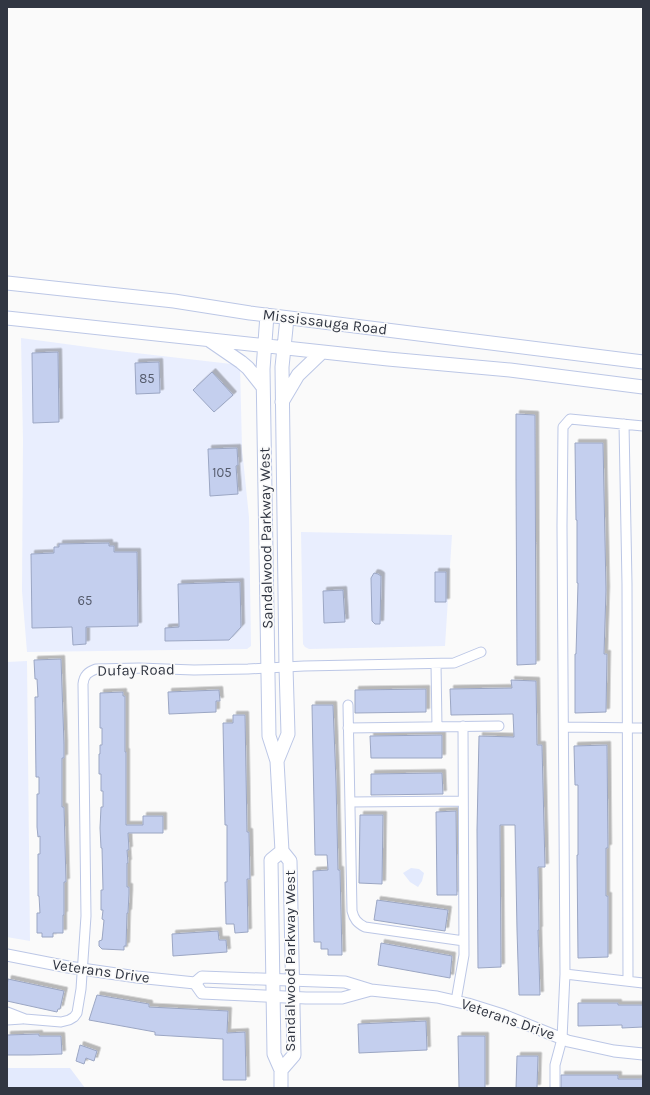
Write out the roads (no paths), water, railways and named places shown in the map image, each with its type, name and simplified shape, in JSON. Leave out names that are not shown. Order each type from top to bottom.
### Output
[{"type":"main road","name":"Mississauga Road","points":[[7,284],[174,301],[287,318],[643,362]]},
{"type":"main road","name":"Sandalwood Parkway West","points":[[267,315],[263,364],[269,736],[277,761],[282,851],[290,861],[294,1055],[281,1070]]},
{"type":"main road","name":"Mississauga Road","points":[[7,318],[388,359],[510,370],[643,387]]},
{"type":"main road","name":"Sandalwood Parkway West","points":[[277,761],[288,734],[282,402],[282,367],[287,318]]},
{"type":"main road","points":[[208,339],[241,362],[264,387]]},
{"type":"main road","points":[[282,402],[298,375],[322,352]]},
{"type":"main road","name":"Sandalwood Parkway West","points":[[281,1088],[281,1070],[274,1054],[271,860],[282,851]]},
{"type":"street","points":[[555,1088],[555,1065],[562,1039],[565,974],[562,526],[563,427],[570,419],[643,426]]},
{"type":"street","points":[[624,424],[628,584],[628,981]]},
{"type":"street","name":"Dufay Road","points":[[83,969],[86,916],[83,679],[90,671],[96,669],[139,668],[225,669],[436,664],[454,663],[481,652]]},
{"type":"street","points":[[436,664],[437,727]]},
{"type":"street","points":[[348,705],[352,911],[354,918],[359,924],[365,927],[464,941]]},
{"type":"street","points":[[456,1001],[464,955],[463,726]]},
{"type":"street","points":[[348,728],[499,726]]},
{"type":"street","points":[[564,727],[643,728]]},
{"type":"street","points":[[350,802],[463,801]]},
{"type":"street","name":"Veterans Drive","points":[[7,954],[68,967],[137,977],[195,983],[202,977],[345,982],[372,990],[437,997],[456,1001],[504,1015],[568,1041],[614,1051],[643,1054]]},
{"type":"street","points":[[7,1020],[25,1019],[61,1022],[74,1017],[77,1013],[79,1003],[83,969]]},
{"type":"street","points":[[565,974],[643,983]]},
{"type":"street","name":"Veterans Drive","points":[[195,983],[202,993],[292,998],[342,998],[372,990]]},
{"type":"street","points":[[7,1012],[25,1019]]}]
